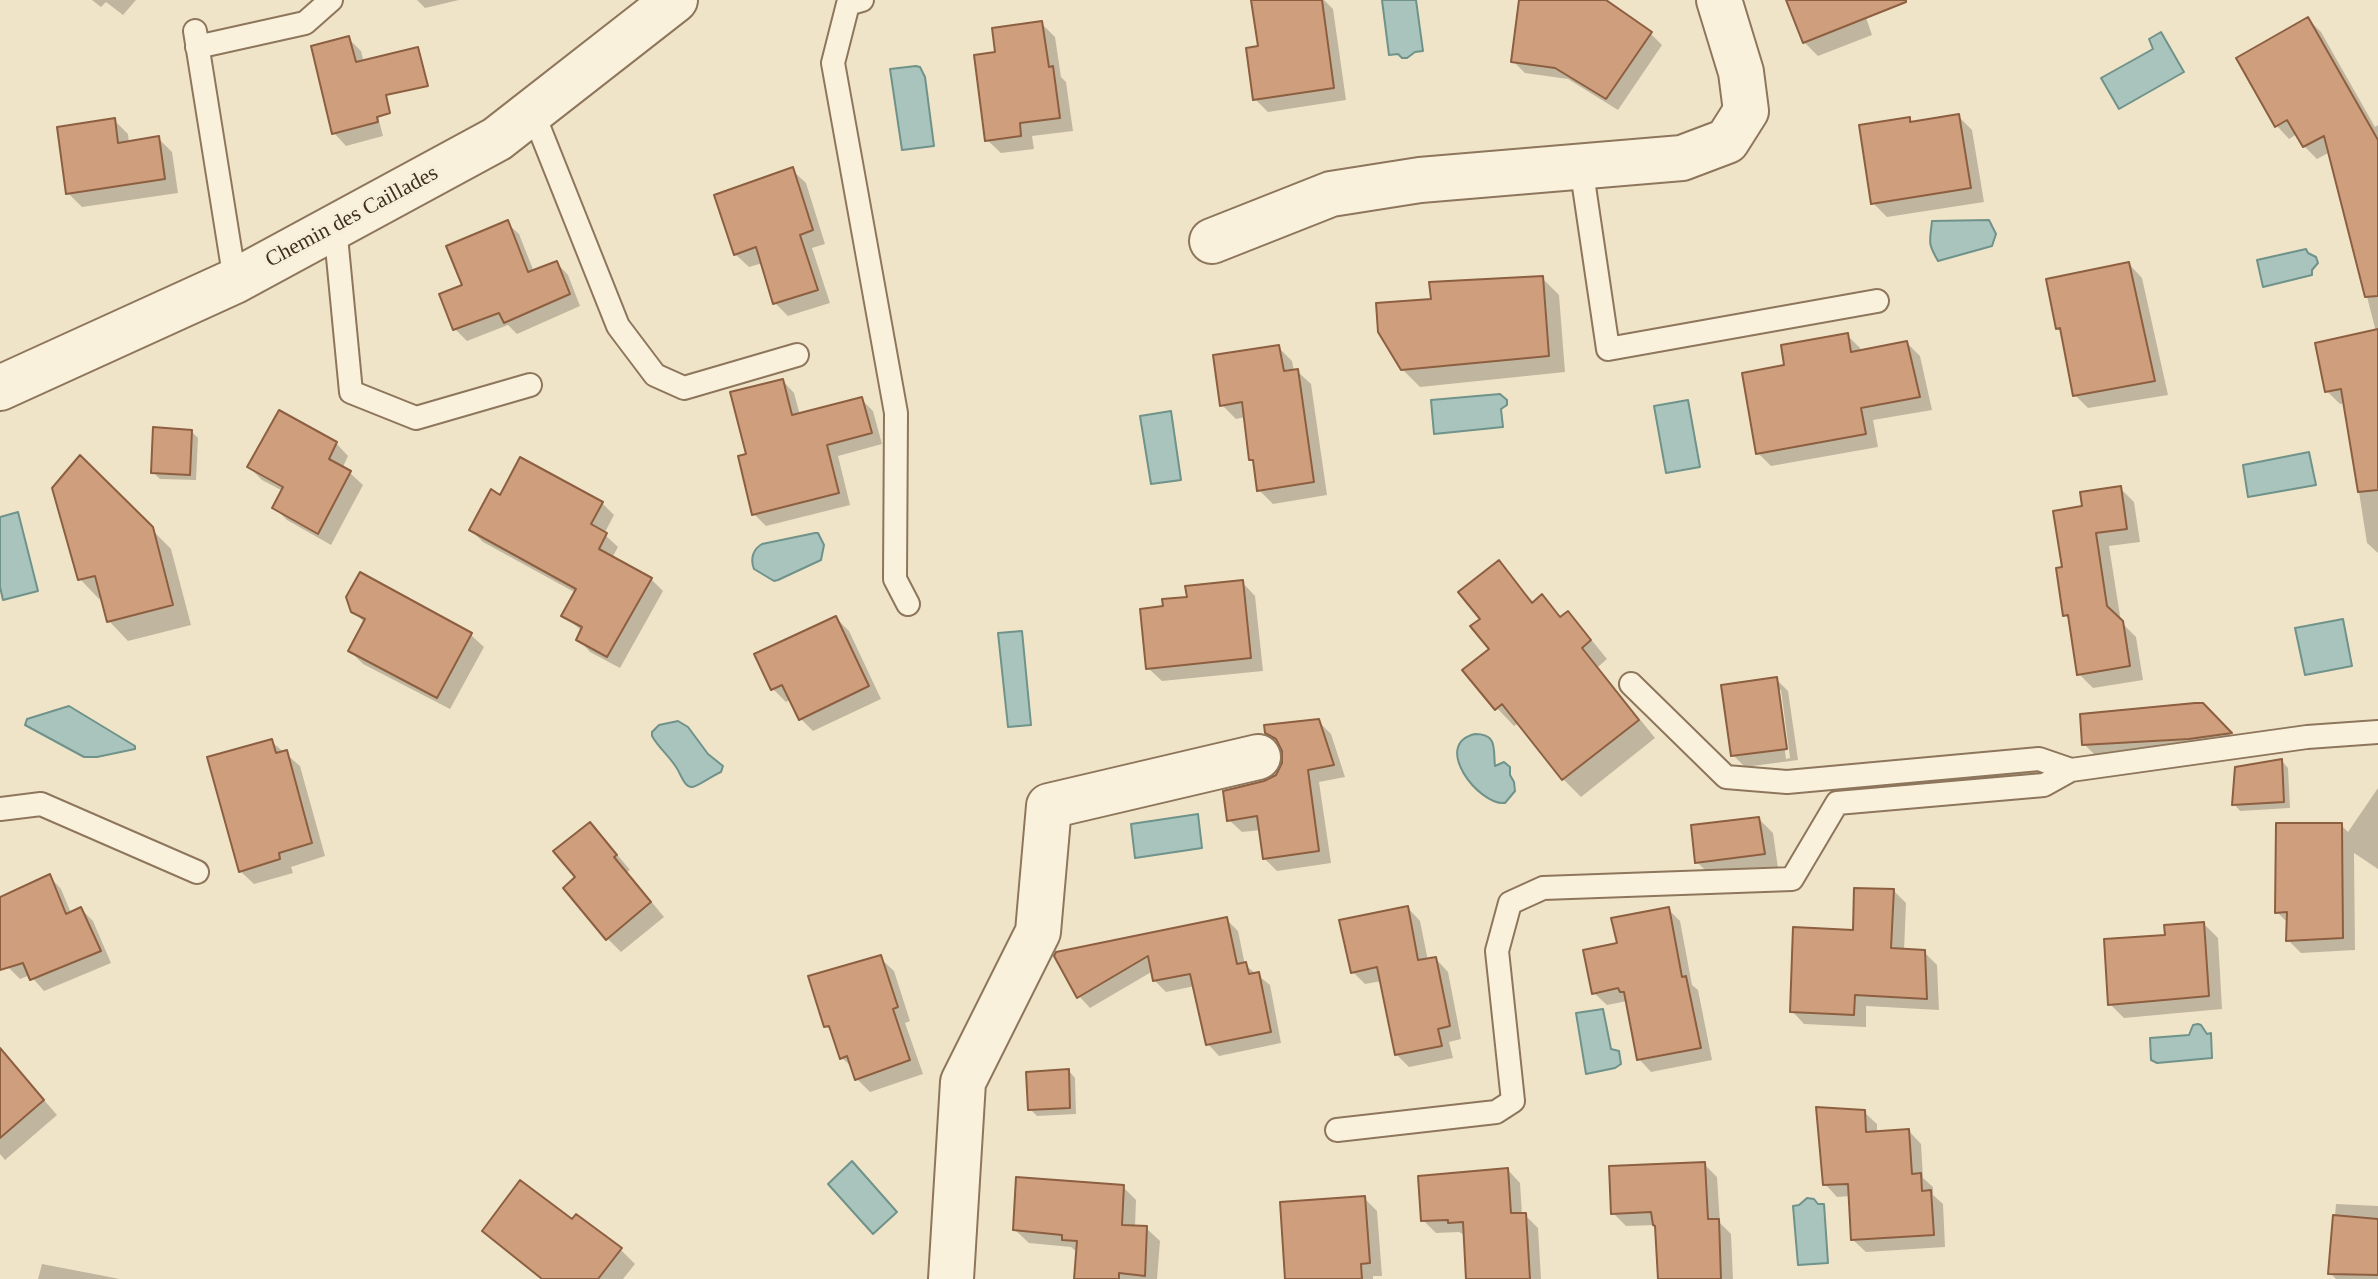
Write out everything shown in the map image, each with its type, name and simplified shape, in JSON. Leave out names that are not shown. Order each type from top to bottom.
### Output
[{"type":"street","name":"Chemin des Caillades","points":[[0,388],[235,281],[497,139],[675,0]]},
{"type":"street","points":[[1212,241],[1331,194],[1420,180],[1682,158],[1727,141],[1746,111],[1741,72],[1719,0]]},
{"type":"street","points":[[951,1279],[963,1082],[1038,932],[1049,806],[1258,757]]},
{"type":"lane","points":[[235,281],[196,39],[305,23],[331,0]]},
{"type":"lane","points":[[862,0],[848,4],[833,63],[896,413],[895,579],[908,604]]},
{"type":"lane","points":[[532,110],[618,326],[655,375],[684,388],[797,355]]},
{"type":"lane","points":[[1581,166],[1608,349],[1877,301]]},
{"type":"lane","points":[[335,226],[351,392],[416,418],[530,385]]},
{"type":"lane","points":[[1631,684],[1726,777],[1787,782],[2039,759],[2071,770]]},
{"type":"lane","points":[[1337,1130],[1496,1112],[1513,1101],[1497,951],[1510,903],[1543,888],[1792,879],[1837,803],[2044,785],[2071,770],[2307,737],[2378,732]]},
{"type":"lane","points":[[0,809],[41,804],[197,872]]},
{"type":"water","points":[[1382,0],[1416,0],[1423,51],[1407,58],[1398,54],[1389,55]]},
{"type":"water","points":[[2161,32],[2184,72],[2119,109],[2101,78],[2153,49],[2149,39]]},
{"type":"water","points":[[920,67],[925,77],[934,146],[902,150],[890,69]]},
{"type":"water","points":[[1989,220],[1996,234],[1992,246],[1938,261],[1930,242],[1932,221]]},
{"type":"water","points":[[2306,249],[2318,263],[2312,275],[2263,287],[2257,260]]},
{"type":"water","points":[[1500,394],[1507,400],[1507,405],[1501,409],[1503,427],[1434,434],[1431,400]]},
{"type":"water","points":[[1688,400],[1700,467],[1666,473],[1654,406]]},
{"type":"water","points":[[1171,411],[1181,480],[1151,484],[1140,416]]},
{"type":"water","points":[[2309,452],[2316,485],[2248,497],[2243,465]]},
{"type":"water","points":[[18,512],[38,591],[3,600],[0,587],[0,517]]},
{"type":"water","points":[[818,533],[824,545],[821,560],[774,581],[754,569],[753,555],[762,544]]},
{"type":"water","points":[[2343,619],[2352,666],[2305,675],[2295,628]]},
{"type":"water","points":[[1022,631],[1031,725],[1008,727],[998,633]]},
{"type":"water","points":[[69,706],[135,746],[135,749],[84,757],[25,725],[27,719]]},
{"type":"water","points":[[678,721],[688,727],[708,754],[723,766],[721,772],[694,787],[685,783],[652,736],[659,725]]},
{"type":"water","points":[[1475,734],[1491,740],[1495,766],[1504,762],[1510,767],[1515,791],[1505,803],[1483,795],[1472,785],[1458,761],[1457,749],[1463,740]]},
{"type":"water","points":[[1198,814],[1202,848],[1135,858],[1131,824]]},
{"type":"water","points":[[1603,1009],[1611,1049],[1619,1051],[1621,1064],[1586,1074],[1576,1013]]},
{"type":"water","points":[[2198,1024],[2207,1034],[2211,1033],[2212,1058],[2157,1063],[2151,1060],[2150,1038],[2189,1035],[2193,1025]]},
{"type":"water","points":[[852,1161],[897,1212],[873,1234],[828,1184]]},
{"type":"water","points":[[1807,1198],[1824,1204],[1828,1263],[1798,1265],[1793,1206]]},
{"type":"building","points":[[1251,0],[1322,0],[1334,88],[1253,100],[1246,48],[1258,46]]},
{"type":"building","points":[[1519,0],[1606,0],[1652,32],[1606,99],[1555,68],[1511,62]]},
{"type":"building","points":[[1786,0],[1906,0],[1906,2],[1803,43]]},
{"type":"building","points":[[2308,17],[2378,140],[2378,296],[2365,297],[2324,136],[2303,147],[2287,120],[2275,127],[2236,58]]},
{"type":"building","points":[[1042,21],[1049,67],[1053,66],[1060,118],[1020,123],[1021,136],[985,141],[974,55],[995,52],[992,28]]},
{"type":"building","points":[[349,36],[356,62],[418,47],[428,86],[386,95],[390,113],[377,117],[378,122],[332,134],[311,46]]},
{"type":"building","points":[[1959,114],[1971,188],[1871,204],[1859,125],[1910,117],[1910,122]]},
{"type":"building","points":[[115,118],[118,143],[159,136],[165,179],[66,194],[57,127]]},
{"type":"building","points":[[793,167],[813,230],[800,235],[818,290],[773,304],[756,247],[734,255],[714,195]]},
{"type":"building","points":[[508,220],[528,272],[557,261],[570,294],[504,323],[499,313],[453,330],[439,294],[462,285],[446,246]]},
{"type":"building","points":[[2129,262],[2155,381],[2073,396],[2060,328],[2056,329],[2046,279]]},
{"type":"building","points":[[1543,276],[1549,356],[1401,370],[1378,332],[1376,303],[1431,299],[1429,282]]},
{"type":"building","points":[[2378,329],[2378,490],[2358,492],[2341,389],[2325,392],[2315,343]]},
{"type":"building","points":[[1848,333],[1851,352],[1907,341],[1920,397],[1861,408],[1866,434],[1756,454],[1742,373],[1784,365],[1781,345]]},
{"type":"building","points":[[1279,345],[1284,371],[1298,369],[1314,482],[1257,491],[1253,460],[1249,460],[1242,402],[1220,406],[1213,355]]},
{"type":"building","points":[[783,379],[792,415],[862,397],[872,433],[827,445],[839,493],[752,515],[738,456],[746,454],[730,392]]},
{"type":"building","points":[[279,410],[337,442],[329,459],[351,471],[318,534],[272,508],[283,487],[247,467]]},
{"type":"building","points":[[153,427],[192,430],[190,475],[151,473]]},
{"type":"building","points":[[80,455],[153,527],[173,605],[107,622],[95,576],[78,580],[52,488]]},
{"type":"building","points":[[520,457],[603,502],[591,524],[607,533],[599,549],[652,578],[607,657],[576,640],[582,627],[561,616],[576,589],[469,530],[491,489],[500,495]]},
{"type":"building","points":[[2121,486],[2127,529],[2096,533],[2107,606],[2123,621],[2130,666],[2077,675],[2068,615],[2063,616],[2056,568],[2062,567],[2053,511],[2082,506],[2080,492]]},
{"type":"building","points":[[1499,560],[1532,603],[1542,594],[1560,617],[1568,611],[1591,640],[1582,648],[1639,720],[1562,780],[1502,704],[1495,710],[1462,670],[1489,649],[1470,626],[1480,619],[1458,592]]},
{"type":"building","points":[[360,572],[472,633],[437,698],[348,651],[365,619],[351,612],[346,597]]},
{"type":"building","points":[[1243,580],[1251,658],[1146,669],[1140,609],[1163,606],[1162,599],[1187,597],[1185,586]]},
{"type":"building","points":[[836,616],[869,686],[799,720],[782,685],[771,690],[754,654]]},
{"type":"building","points":[[1777,677],[1787,749],[1731,756],[1721,685]]},
{"type":"building","points":[[2203,703],[2232,733],[2189,739],[2082,745],[2080,714]]},
{"type":"building","points":[[1319,719],[1334,765],[1308,770],[1319,851],[1263,859],[1257,816],[1227,821],[1223,791],[1276,775],[1282,763],[1282,751],[1276,739],[1265,733],[1264,725]]},
{"type":"building","points":[[272,739],[276,753],[287,750],[312,843],[279,853],[280,859],[239,872],[207,757]]},
{"type":"building","points":[[2282,759],[2284,802],[2232,805],[2235,767]]},
{"type":"building","points":[[1759,817],[1765,854],[1695,863],[1691,825]]},
{"type":"building","points":[[590,822],[651,902],[606,940],[563,888],[575,877],[553,851]]},
{"type":"building","points":[[2276,823],[2342,823],[2343,938],[2286,941],[2287,912],[2275,913]]},
{"type":"building","points":[[50,874],[66,914],[81,907],[101,951],[30,980],[23,963],[0,970],[0,897]]},
{"type":"building","points":[[1854,888],[1894,889],[1891,948],[1925,950],[1927,999],[1855,995],[1854,1015],[1790,1012],[1793,927],[1853,930]]},
{"type":"building","points":[[1408,906],[1418,960],[1436,957],[1450,1026],[1438,1029],[1442,1046],[1395,1055],[1377,967],[1351,973],[1339,920]]},
{"type":"building","points":[[1669,907],[1682,977],[1686,976],[1701,1048],[1637,1060],[1624,992],[1618,988],[1592,994],[1583,950],[1617,943],[1611,918]]},
{"type":"building","points":[[1227,917],[1237,964],[1246,962],[1249,974],[1259,972],[1271,1032],[1206,1045],[1190,974],[1153,981],[1148,956],[1077,998],[1054,956],[1056,952]]},
{"type":"building","points":[[2204,922],[2209,996],[2108,1005],[2104,939],[2165,935],[2164,925]]},
{"type":"building","points":[[881,955],[898,1007],[893,1009],[910,1060],[855,1080],[847,1056],[840,1059],[829,1026],[824,1027],[808,976]]},
{"type":"building","points":[[0,1048],[44,1100],[0,1138]]},
{"type":"building","points":[[1069,1069],[1070,1108],[1028,1110],[1026,1072]]},
{"type":"building","points":[[1816,1107],[1865,1110],[1866,1132],[1909,1129],[1912,1174],[1921,1173],[1922,1191],[1931,1190],[1934,1235],[1851,1240],[1848,1184],[1823,1185]]},
{"type":"building","points":[[1705,1162],[1708,1219],[1719,1219],[1721,1279],[1658,1279],[1655,1226],[1651,1212],[1611,1214],[1609,1166]]},
{"type":"building","points":[[1508,1168],[1511,1213],[1526,1213],[1530,1279],[1466,1279],[1463,1222],[1421,1221],[1418,1176]]},
{"type":"building","points":[[1016,1177],[1124,1185],[1122,1225],[1147,1226],[1145,1276],[1119,1273],[1119,1279],[1074,1279],[1077,1241],[1062,1240],[1062,1235],[1013,1230]]},
{"type":"building","points":[[520,1180],[572,1219],[576,1214],[622,1248],[598,1279],[542,1279],[482,1231]]},
{"type":"building","points":[[1365,1196],[1370,1263],[1361,1264],[1362,1279],[1285,1279],[1280,1202]]},
{"type":"building","points":[[2333,1215],[2378,1219],[2378,1275],[2328,1274]]}]
